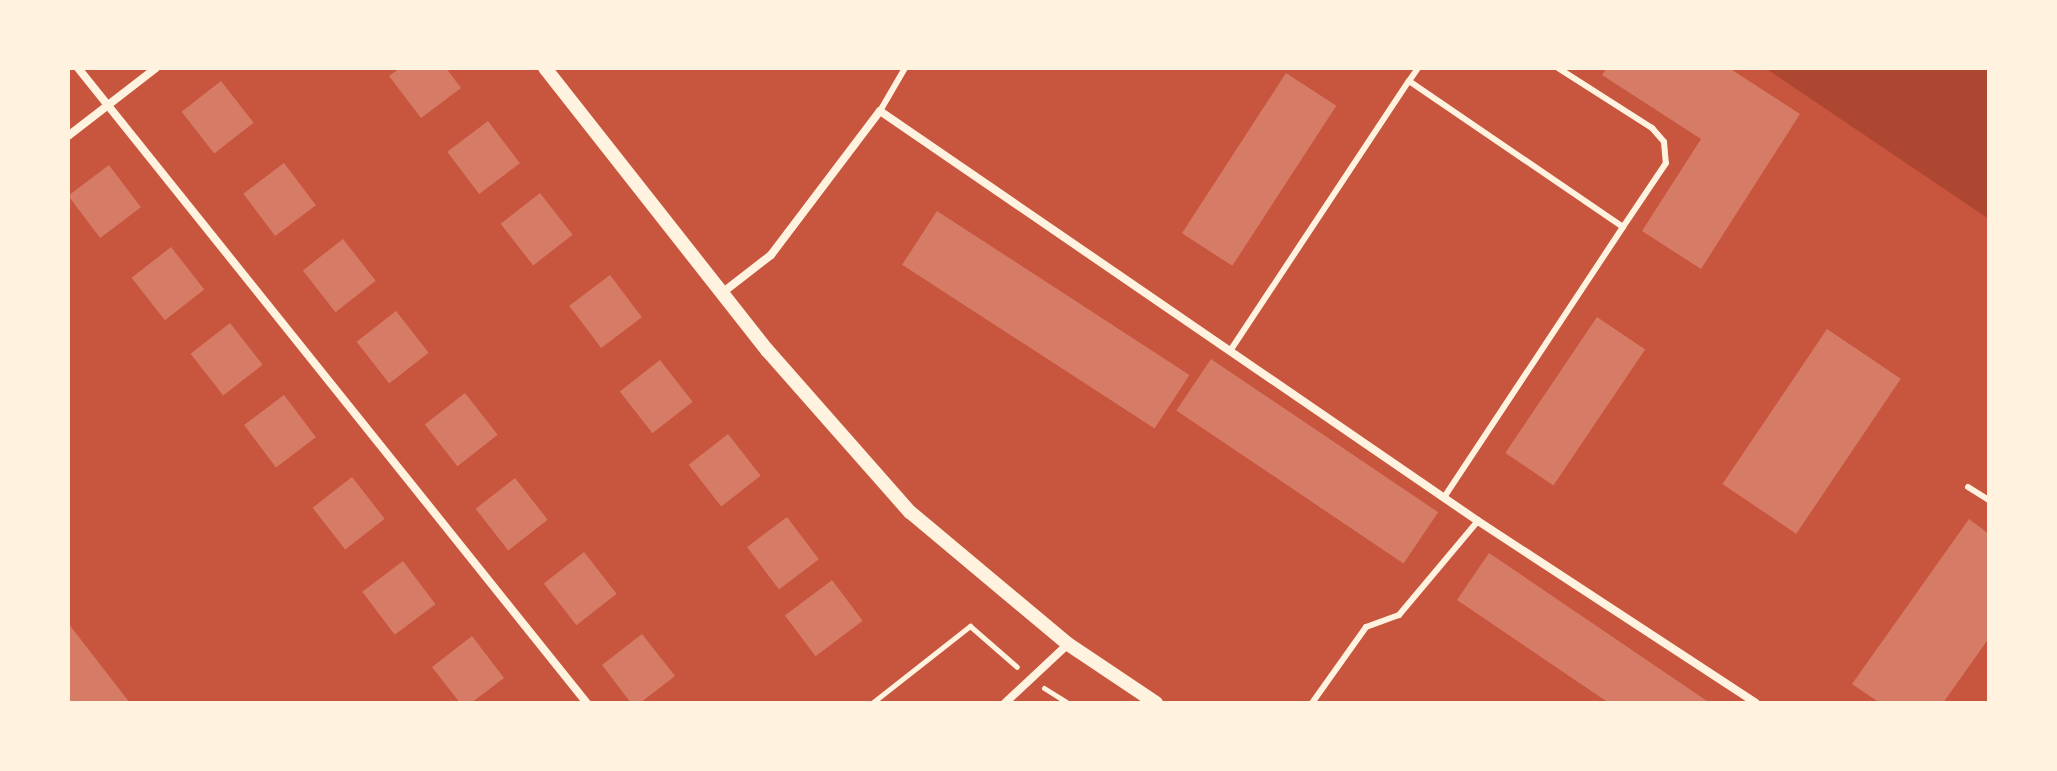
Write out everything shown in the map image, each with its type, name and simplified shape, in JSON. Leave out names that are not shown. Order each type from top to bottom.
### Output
[{"type":"street","points":[[78,68],[587,703]]},
{"type":"street","points":[[68,136],[156,68]]},
{"type":"street","points":[[545,68],[722,293],[910,512],[1068,644],[1156,703]]},
{"type":"street","points":[[722,293],[771,255],[880,111],[1478,521],[1756,703]]},
{"type":"street","points":[[1005,703],[1068,644]]},
{"type":"lane","points":[[880,111],[905,68]]},
{"type":"lane","points":[[1230,351],[1418,68]]},
{"type":"lane","points":[[1444,497],[1666,163],[1664,142],[1652,128],[1558,68]]},
{"type":"lane","points":[[1409,81],[1623,227]]},
{"type":"lane","points":[[1968,487],[1989,500]]},
{"type":"lane","points":[[1312,703],[1366,627],[1399,615],[1478,521]]},
{"type":"path","points":[[872,703],[970,626],[1031,679],[1068,703]]},
{"type":"shaded area","points":[[1765,68],[1989,68],[1989,219]]},
{"type":"building","points":[[400,68],[446,68],[461,88],[421,118],[389,76]]},
{"type":"building","points":[[1607,68],[1729,68],[1800,114],[1701,269],[1642,231],[1701,139],[1602,75]]},
{"type":"building","points":[[1286,73],[1336,106],[1232,266],[1182,233]]},
{"type":"building","points":[[221,81],[254,123],[214,154],[182,112]]},
{"type":"building","points":[[488,121],[520,163],[479,194],[447,152]]},
{"type":"building","points":[[284,163],[316,205],[275,236],[243,194]]},
{"type":"building","points":[[109,165],[141,207],[100,238],[68,196]]},
{"type":"building","points":[[540,193],[573,235],[533,266],[501,224]]},
{"type":"building","points":[[937,211],[1189,375],[1155,429],[902,265]]},
{"type":"building","points":[[343,239],[376,281],[335,312],[303,270]]},
{"type":"building","points":[[171,247],[204,290],[165,320],[132,278]]},
{"type":"building","points":[[610,275],[642,317],[601,348],[569,306]]},
{"type":"building","points":[[396,311],[429,353],[389,384],[357,342]]},
{"type":"building","points":[[1597,317],[1645,349],[1553,485],[1505,453]]},
{"type":"building","points":[[230,323],[263,365],[223,396],[191,354]]},
{"type":"building","points":[[1827,329],[1901,379],[1796,534],[1722,484]]},
{"type":"building","points":[[1211,359],[1438,512],[1403,564],[1176,410]]},
{"type":"building","points":[[660,360],[693,402],[652,433],[620,391]]},
{"type":"building","points":[[465,393],[498,435],[457,466],[425,424]]},
{"type":"building","points":[[284,395],[316,437],[276,467],[244,425]]},
{"type":"building","points":[[728,434],[761,476],[721,507],[689,465]]},
{"type":"building","points":[[352,477],[385,519],[345,550],[313,508]]},
{"type":"building","points":[[515,478],[548,520],[508,551],[476,509]]},
{"type":"building","points":[[787,517],[819,559],[779,589],[747,547]]},
{"type":"building","points":[[1969,519],[1989,534],[1989,638],[1943,703],[1880,703],[1852,684]]},
{"type":"building","points":[[584,552],[617,594],[576,625],[544,583]]},
{"type":"building","points":[[1489,553],[1710,703],[1609,703],[1457,600]]},
{"type":"building","points":[[403,561],[435,604],[395,635],[362,592]]},
{"type":"building","points":[[832,580],[863,621],[816,656],[785,616]]},
{"type":"building","points":[[68,623],[130,703],[68,703]]},
{"type":"building","points":[[642,634],[675,676],[640,703],[631,703],[602,665]]},
{"type":"building","points":[[472,636],[504,678],[471,703],[460,703],[432,667]]}]
